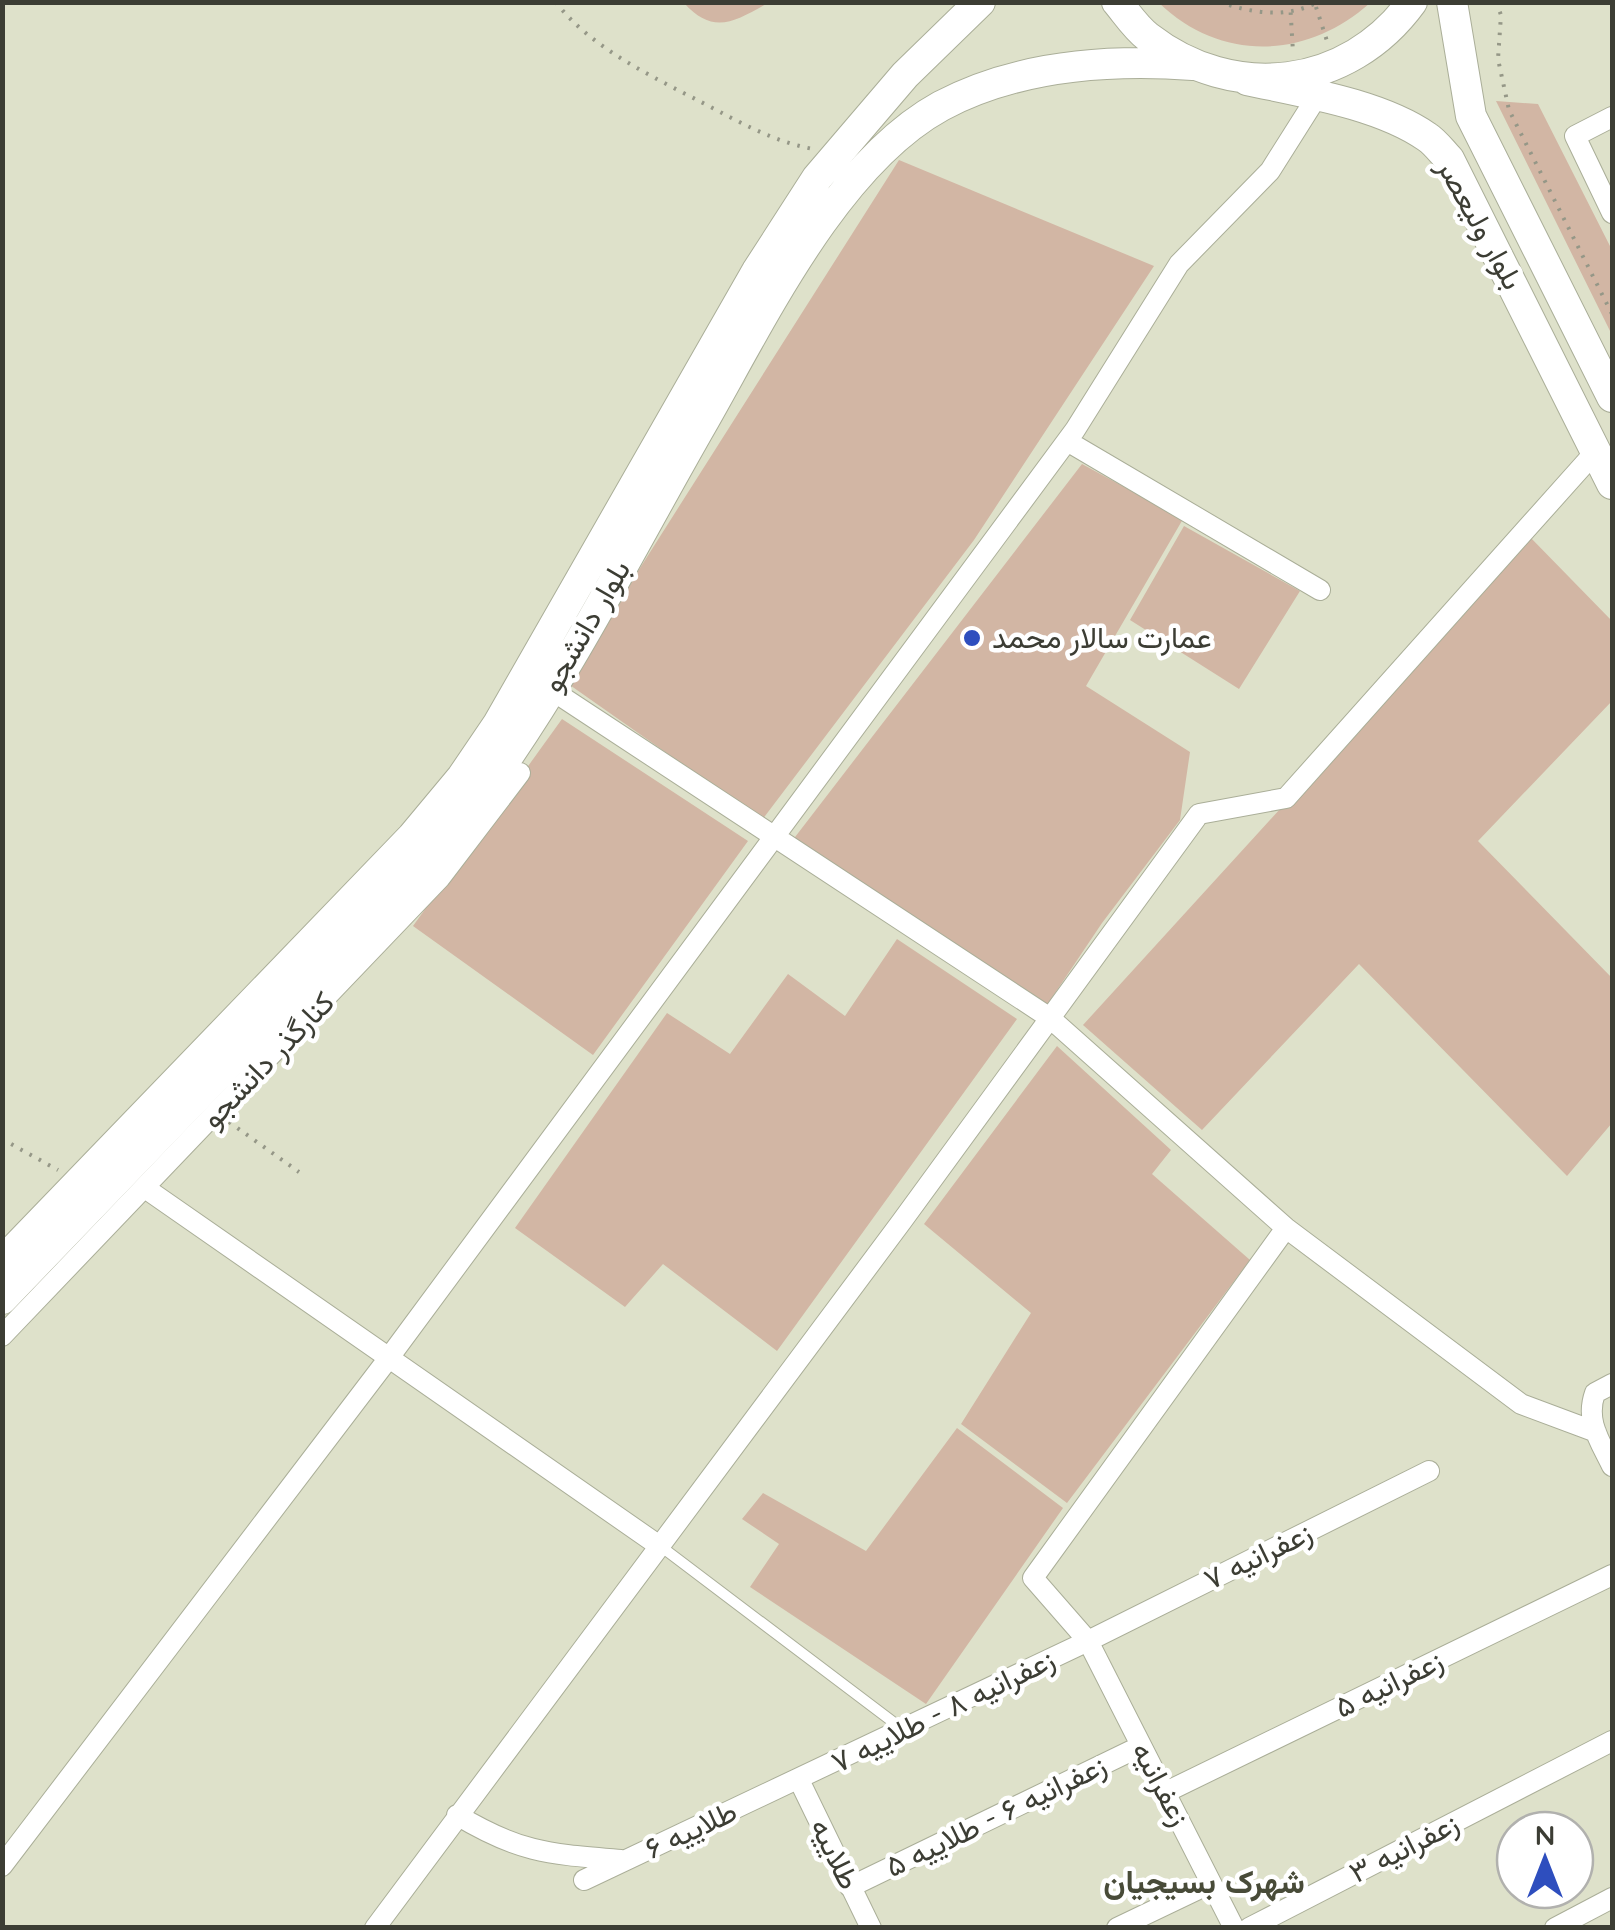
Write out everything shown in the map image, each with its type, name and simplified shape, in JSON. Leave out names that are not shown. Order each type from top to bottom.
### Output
[{"type":"main road","name":"بلوار دانشجو","points":[[2,1262],[412,837],[462,777],[498,724],[765,258],[816,178],[905,75],[980,2]]},
{"type":"main road","points":[[1118,2],[1146,36],[1192,65]]},
{"type":"main road","points":[[1247,80],[1300,77],[1350,59],[1394,27],[1412,2]]},
{"type":"main road","name":"بلوار ولیعصر","points":[[1452,2],[1470,116],[1612,398]]},
{"type":"main road","name":"بلوار دانشجو","points":[[2,1298],[426,858],[483,792],[550,689],[782,285],[879,152],[938,108],[982,87],[1061,68],[1149,62],[1192,65]]},
{"type":"main road","name":"بلوار ولیعصر","points":[[1192,65],[1318,95],[1400,123],[1427,137],[1450,159],[1612,484]]},
{"type":"street","points":[[2,1866],[388,1359],[1067,441],[1179,264],[1270,171],[1318,95]]},
{"type":"street","points":[[1612,117],[1575,136],[1612,213]]},
{"type":"street","points":[[1067,441],[1320,590]]},
{"type":"street","points":[[374,1928],[1199,814],[1286,798],[1596,452]]},
{"type":"street","points":[[550,689],[1050,1018],[1286,1228],[1521,1404],[1596,1432]]},
{"type":"street","name":"کنارگذر دانشجو","points":[[2,1336],[440,878],[520,773]]},
{"type":"street","points":[[146,1188],[658,1545]]},
{"type":"street","name":"زعفرانیه","points":[[1234,1928],[1088,1641],[1033,1578],[1286,1228]]},
{"type":"street","points":[[1604,1389],[1590,1412],[1612,1466]]},
{"type":"street","name":"زعفرانیه ۷","points":[[1088,1641],[1429,1471]]},
{"type":"street","name":"زعفرانیه ۵","points":[[1166,1792],[1612,1575]]},
{"type":"street","name":"زعفرانیه ۸ - طلاییه ۷","points":[[799,1780],[1088,1641]]},
{"type":"street","name":"زعفرانیه ۳","points":[[1248,1928],[1612,1741]]},
{"type":"street","name":"زعفرانیه ۶ - طلاییه ۵","points":[[850,1886],[1141,1746]]},
{"type":"street","name":"طلاییه ۶","points":[[584,1880],[799,1780]]},
{"type":"street","name":"طلاییه","points":[[799,1780],[871,1928]]},
{"type":"street","points":[[457,1815],[495,1838],[525,1849],[625,1860]]},
{"type":"street","points":[[1117,1928],[1211,1883]]},
{"type":"street","points":[[1555,1928],[1612,1898]]},
{"type":"lane","points":[[658,1545],[904,1730]]},
{"type":"path","points":[[556,2],[604,46],[653,79],[786,144],[838,154]]},
{"type":"path","points":[[1219,2],[1254,13],[1292,12],[1316,3],[1328,43]]},
{"type":"path","points":[[1290,2],[1293,53]]},
{"type":"path","points":[[1496,2],[1501,15],[1498,58],[1509,110],[1612,314]]},
{"type":"path","points":[[217,1113],[299,1172]]},
{"type":"path","points":[[2,1139],[78,1183]]},
{"type":"shaded area","points":[[684,3],[768,3],[735,20],[715,22]]},
{"type":"shaded area","points":[[1159,3],[1370,3],[1319,35],[1264,46],[1210,36],[1184,23]]},
{"type":"shaded area","points":[[1496,101],[1538,104],[1612,250],[1612,335]]},
{"type":"shaded area","points":[[899,160],[1154,266],[974,540],[762,820],[567,683]]},
{"type":"shaded area","points":[[1082,464],[1183,519],[1086,686],[1190,752],[1180,820],[1102,923],[1047,1005],[792,841]]},
{"type":"shaded area","points":[[1184,526],[1300,591],[1239,689],[1130,620]]},
{"type":"shaded area","points":[[1529,536],[1612,621],[1612,701],[1478,841],[1612,978],[1612,1123],[1567,1176],[1359,964],[1202,1130],[1083,1025]]},
{"type":"shaded area","points":[[562,719],[748,841],[593,1055],[413,926]]},
{"type":"shaded area","points":[[897,939],[1017,1019],[777,1351],[663,1264],[625,1307],[515,1228],[667,1013],[730,1054],[788,974],[845,1016]]},
{"type":"shaded area","points":[[1057,1046],[1171,1150],[1152,1174],[1250,1260],[1067,1503],[961,1424],[1031,1313],[924,1224]]},
{"type":"shaded area","points":[[957,1428],[1063,1508],[926,1704],[750,1587],[779,1544],[742,1519],[763,1493],[866,1551]]},
{"type":"place","name":"عمارت سالار محمد","points":[[972,638]]},
{"type":"district","name":"شهرک بسیجیان","points":[[1204,1882]]}]
